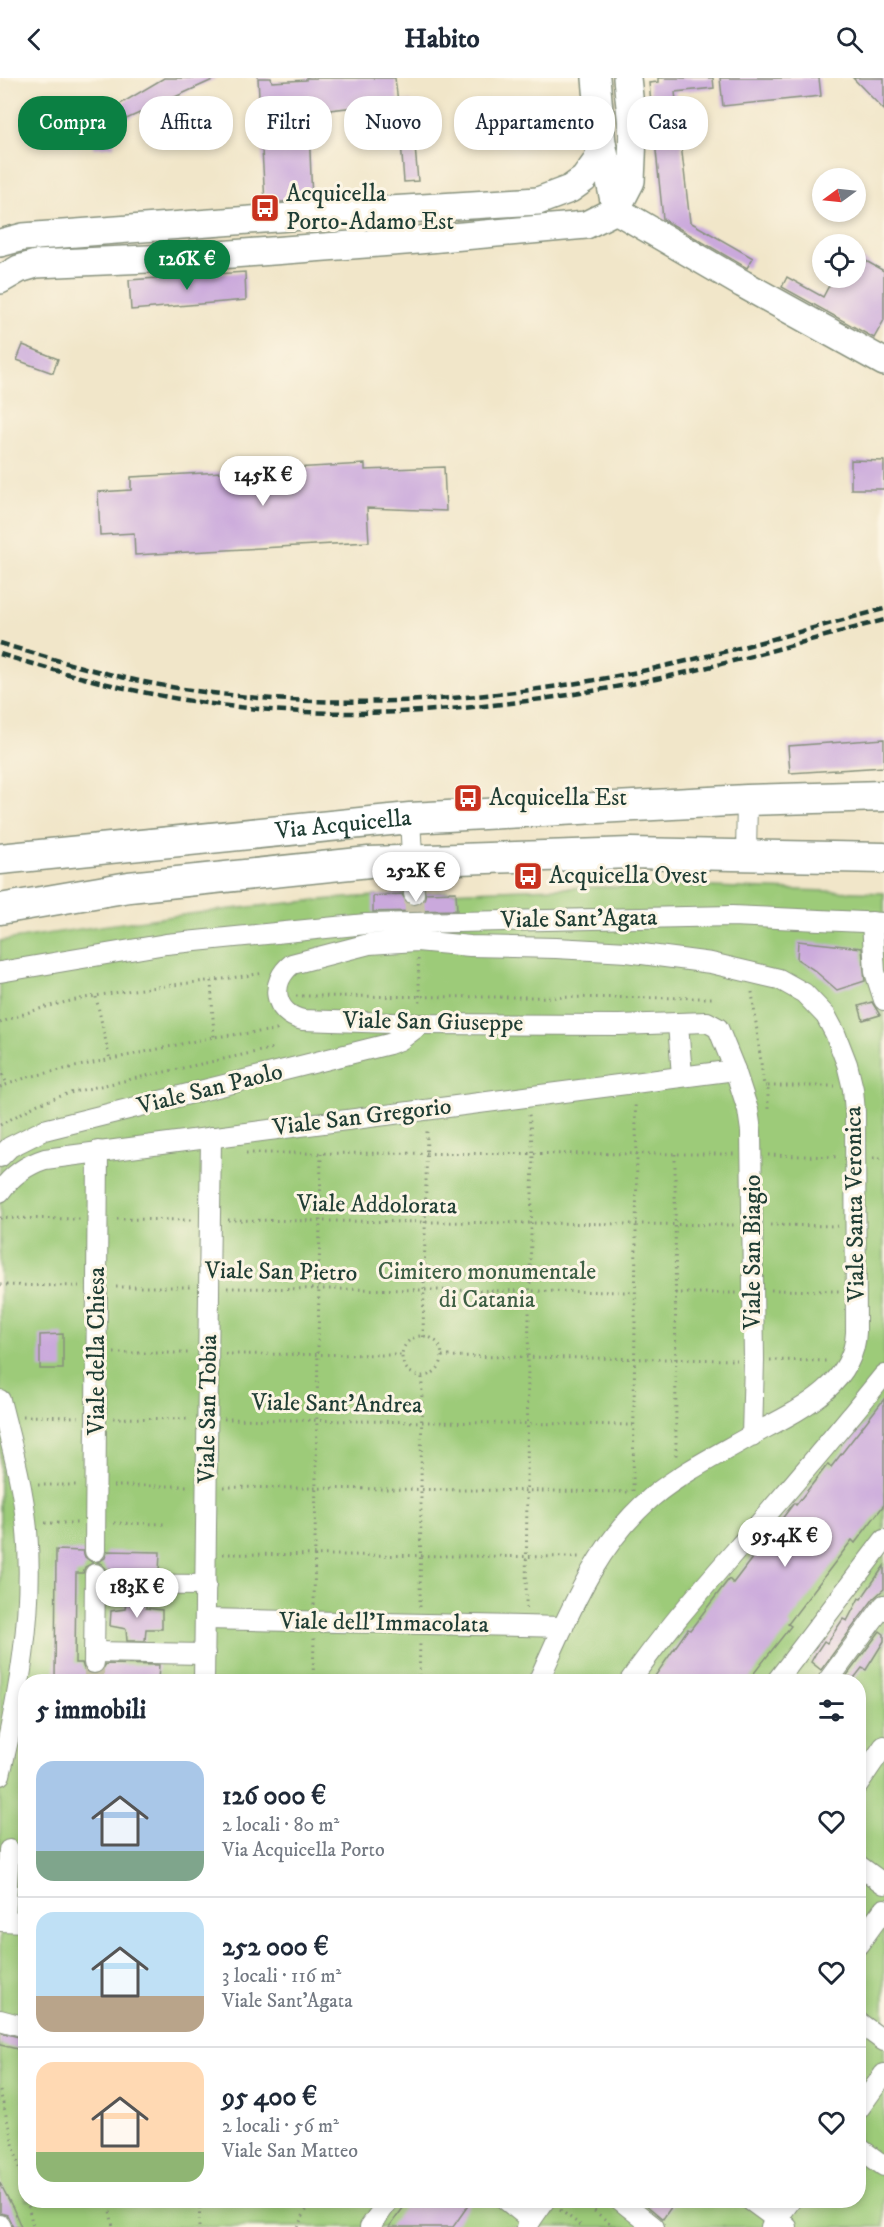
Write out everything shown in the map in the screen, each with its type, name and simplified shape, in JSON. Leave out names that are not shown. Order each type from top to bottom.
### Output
[{"type":"main road","points":[[596,78],[598,96]]},
{"type":"main road","points":[[627,78],[629,96]]},
{"type":"main road","points":[[0,243],[23,237],[538,201],[570,189],[584,179],[597,160],[600,150]]},
{"type":"main road","points":[[604,150],[616,210],[884,362]]},
{"type":"main road","points":[[586,225],[616,210],[631,181],[632,150]]},
{"type":"main road","points":[[635,150],[643,226]]},
{"type":"main road","points":[[356,212],[359,245]]},
{"type":"main road","points":[[0,280],[19,269],[36,264],[192,257],[586,225],[643,226]]},
{"type":"main road","points":[[410,818],[747,800],[884,796]]},
{"type":"main road","name":"Via Acquicella","points":[[0,859],[410,818]]},
{"type":"main road","points":[[413,861],[631,853],[884,858]]},
{"type":"main road","name":"Via Acquicella","points":[[0,909],[129,887],[369,862],[413,861]]},
{"type":"street","points":[[746,855],[747,800]]},
{"type":"street","name":"Via Acquicella","points":[[410,818],[413,861]]},
{"type":"street","points":[[413,861],[414,894]]},
{"type":"street","name":"Viale Sant'Agata","points":[[1,973],[166,944],[366,924],[416,926],[732,916],[878,923]]},
{"type":"street","points":[[878,923],[874,972],[884,1000]]},
{"type":"street","points":[[293,1017],[286,1013],[278,997],[279,979],[284,970],[292,964],[369,944],[416,926]]},
{"type":"street","name":"Viale Santa Veronica","points":[[416,926],[470,946],[627,952],[711,963],[779,979],[804,993],[825,1016],[835,1033],[847,1064],[852,1086],[855,1112],[856,1347],[850,1361],[834,1382],[818,1396],[792,1414],[676,1480],[653,1496],[623,1524],[608,1542],[595,1564],[562,1627],[541,1674]]},
{"type":"street","name":"Viale San Giuseppe","points":[[293,1017],[303,1020],[421,1024],[707,1022],[718,1028],[735,1070]]},
{"type":"street","name":"Viale San Paolo","points":[[0,1157],[10,1147],[44,1130],[389,1044],[400,1040],[421,1024]]},
{"type":"street","points":[[678,1024],[682,1076]]},
{"type":"street","name":"Viale San Gregorio","points":[[0,1192],[10,1178],[33,1162],[45,1158],[98,1151],[211,1145],[427,1109],[735,1070]]},
{"type":"street","name":"Viale San Biagio","points":[[735,1070],[760,1155],[763,1360],[752,1436]]},
{"type":"street","name":"Viale San Tobia","points":[[204,1674],[211,1145]]},
{"type":"street","name":"Viale della Chiesa","points":[[95,1551],[98,1151]]},
{"type":"street","points":[[634,1674],[690,1602],[791,1487],[884,1374]]},
{"type":"street","points":[[0,1400],[20,1484],[27,1530],[28,1587],[21,1674]]},
{"type":"street","points":[[782,1674],[884,1540]]},
{"type":"street","points":[[205,1654],[94,1658],[95,1579],[206,1586]]},
{"type":"street","points":[[833,1674],[884,1605]]},
{"type":"street","name":"Viale dell'Immacolata","points":[[205,1619],[562,1627]]},
{"type":"street","points":[[0,1775],[18,1693]]},
{"type":"street","points":[[866,1772],[884,1746]]},
{"type":"street","points":[[11,1850],[3,1921],[18,1922]]},
{"type":"street","points":[[866,1871],[884,1884]]},
{"type":"street","points":[[866,1934],[884,1909]]},
{"type":"street","points":[[0,2020],[18,2025]]},
{"type":"street","points":[[866,2028],[884,2041]]},
{"type":"street","points":[[866,2099],[884,2074]]},
{"type":"street","points":[[866,2153],[884,2166]]},
{"type":"street","points":[[370,2227],[383,2208]]},
{"type":"street","points":[[514,2208],[529,2223],[546,2208]]},
{"type":"street","points":[[630,2208],[654,2227]]},
{"type":"street","points":[[759,2208],[778,2225],[787,2208]]},
{"type":"path","points":[[416,926],[421,1024]]},
{"type":"path","points":[[0,1023],[38,1010],[96,997],[284,970]]},
{"type":"path","points":[[211,981],[214,1037]]},
{"type":"path","points":[[294,996],[715,998]]},
{"type":"path","points":[[96,997],[110,1060]]},
{"type":"path","points":[[0,1087],[28,1077],[214,1037],[276,1030],[293,1017]]},
{"type":"path","points":[[0,1125],[38,1104],[74,1092],[274,1048]]},
{"type":"path","points":[[0,1069],[7,1084]]},
{"type":"path","points":[[20,1484],[633,1492],[637,1154],[635,1082]]},
{"type":"path","points":[[768,1086],[852,1086]]},
{"type":"path","points":[[526,1626],[528,1357],[533,1154],[528,1097]]},
{"type":"path","points":[[423,1337],[427,1109]]},
{"type":"path","points":[[211,1145],[321,1154],[675,1154],[855,1158]]},
{"type":"path","points":[[313,1674],[321,1154]]},
{"type":"path","points":[[675,1154],[676,1480]]},
{"type":"path","name":"Viale Addolorata","points":[[0,1218],[856,1226]]},
{"type":"path","name":"Viale San Pietro","points":[[0,1285],[634,1292]]},
{"type":"path","points":[[675,1293],[856,1291]]},
{"type":"path","points":[[430,1336],[441,1348],[442,1364],[430,1375],[415,1375],[403,1364],[403,1348],[414,1337],[423,1337],[430,1336]]},
{"type":"path","points":[[96,1353],[403,1355]]},
{"type":"path","points":[[442,1356],[850,1361]]},
{"type":"path","points":[[419,1674],[422,1375]]},
{"type":"path","name":"Viale Sant'Andrea","points":[[5,1420],[22,1416],[633,1425]]},
{"type":"path","points":[[206,1554],[580,1557],[595,1564]]},
{"type":"path","points":[[0,2091],[18,2164]]},
{"type":"path","points":[[29,2208],[33,2227]]},
{"type":"path","points":[[109,2208],[113,2227]]},
{"type":"path","points":[[199,2227],[200,2208]]},
{"type":"path","points":[[297,2227],[308,2208]]},
{"type":"path","points":[[557,2208],[583,2227]]},
{"type":"path","points":[[590,2208],[615,2227]]},
{"type":"green space","name":"Cimitero monumentale di Catania","points":[[683,886],[884,893],[884,2227],[0,2227],[0,941],[187,914],[328,899],[567,888]]},
{"type":"building","points":[[164,78],[217,78],[177,96],[139,96],[139,113],[127,119],[127,100]]},
{"type":"building","points":[[258,78],[271,78],[272,82],[306,80],[306,78],[395,78],[397,96],[344,96],[344,108],[332,110],[332,96],[259,96]]},
{"type":"building","points":[[658,78],[713,78],[714,88],[675,92],[675,96],[650,96],[649,83],[658,82]]},
{"type":"building","points":[[720,78],[819,78],[821,96],[723,106]]},
{"type":"building","points":[[853,78],[884,78],[884,110]]},
{"type":"building","points":[[262,150],[310,150],[312,200],[265,203]]},
{"type":"building","points":[[402,150],[415,150],[418,181],[404,182]]},
{"type":"building","points":[[656,150],[682,150],[690,222],[753,258],[747,268],[663,219]]},
{"type":"building","points":[[866,261],[884,271],[884,320],[874,338],[782,287],[787,277],[823,297],[828,288],[866,288]]},
{"type":"building","points":[[245,272],[246,300],[131,310],[129,280]]},
{"type":"building","points":[[23,345],[58,359],[53,373],[17,360]]},
{"type":"building","points":[[851,460],[884,461],[884,489],[851,489]]},
{"type":"building","points":[[365,464],[365,470],[444,467],[446,511],[367,508],[369,542],[135,555],[134,533],[100,535],[98,492],[131,490],[131,477]]},
{"type":"building","points":[[884,739],[884,767],[790,773],[788,746]]},
{"type":"building","points":[[456,892],[457,910],[373,912],[373,896],[402,894],[408,904],[415,906],[424,900],[426,893]]},
{"type":"building","points":[[798,941],[862,948],[865,981],[837,990],[797,959]]},
{"type":"building","points":[[872,1002],[880,1015],[863,1020],[859,1006]]},
{"type":"building","points":[[63,1334],[63,1369],[40,1369],[40,1335]]},
{"type":"building","points":[[884,1399],[884,1505],[855,1543],[852,1540],[788,1624],[791,1626],[753,1674],[656,1674],[688,1629],[690,1630],[729,1579],[733,1583],[794,1503],[796,1505],[828,1464],[831,1467]]},
{"type":"building","points":[[56,1550],[83,1551],[85,1557],[93,1563],[85,1567],[83,1573],[76,1573],[75,1663],[82,1663],[84,1669],[92,1674],[55,1674]]},
{"type":"building","points":[[107,1551],[160,1552],[159,1573],[107,1572],[102,1564],[97,1562],[105,1558]]},
{"type":"building","points":[[884,1566],[884,1589],[874,1598],[821,1670],[811,1662],[816,1653],[824,1641],[827,1643],[843,1619],[847,1621],[859,1598],[861,1599]]},
{"type":"building","points":[[127,1596],[146,1596],[146,1608],[162,1610],[162,1629],[146,1629],[145,1641],[127,1641],[126,1629],[110,1626],[111,1611],[125,1609]]},
{"type":"building","points":[[880,1631],[884,1634],[884,1641],[866,1670],[862,1668],[857,1674],[848,1674]]},
{"type":"building","points":[[106,1664],[159,1665],[158,1674],[96,1674],[100,1673]]},
{"type":"building","points":[[0,2032],[18,2037],[18,2049],[0,2045]]},
{"type":"building","points":[[0,2183],[21,2227],[13,2227],[7,2215],[0,2213]]},
{"type":"building","points":[[403,2208],[466,2208],[453,2227],[389,2227]]},
{"type":"building","points":[[650,2208],[671,2208],[663,2219]]},
{"type":"tunnel","points":[[414,894],[415,914]]},
{"type":"tunnel","points":[[94,1663],[94,1674]]},
{"type":"railway","points":[[0,643],[108,674],[207,692],[271,699],[336,702],[401,701],[466,697],[594,680],[656,668],[884,609]]},
{"type":"railway","points":[[0,654],[118,686],[178,699],[290,711],[395,712],[501,704],[605,689],[713,666],[884,620]]},
{"type":"place","name":"Acquicella Porto-Adamo Est","points":[[265,208]]},
{"type":"place","name":"Acquicella Est","points":[[468,798]]},
{"type":"place","name":"Acquicella Ovest","points":[[528,876]]}]
